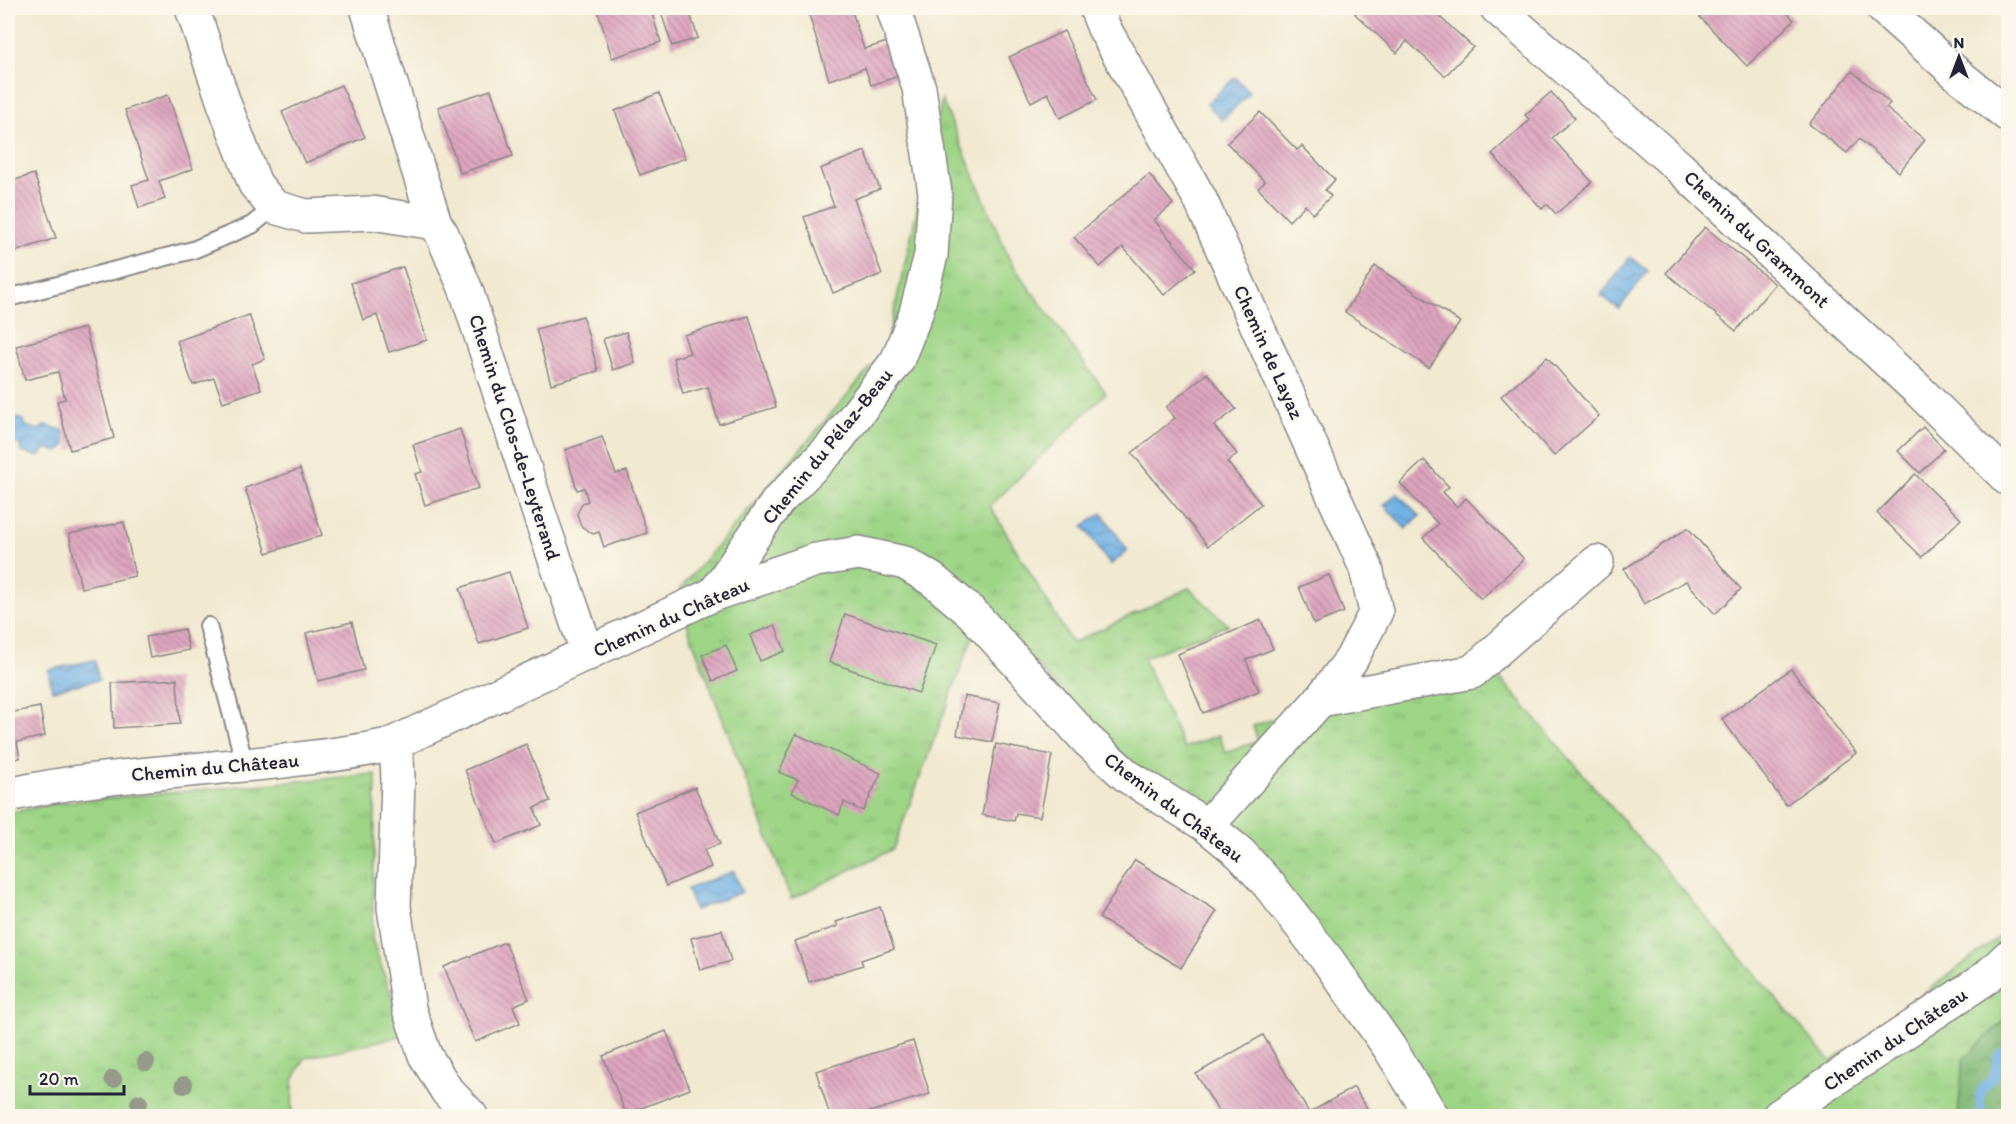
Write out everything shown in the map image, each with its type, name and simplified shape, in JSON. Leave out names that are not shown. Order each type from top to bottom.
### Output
[{"type":"street","points":[[192,8],[224,103],[255,184],[274,207],[306,216],[372,213],[435,223]]},
{"type":"street","name":"Chemin du Clos-de-Leyterand","points":[[367,8],[435,223],[466,290],[588,654]]},
{"type":"street","name":"Chemin du Pélaz-Beau","points":[[714,594],[778,501],[831,448],[897,361],[916,313],[931,255],[935,193],[919,87],[893,8]]},
{"type":"street","name":"Chemin de Layaz","points":[[1096,8],[1104,28],[1200,199],[1366,568],[1376,612],[1351,660],[1320,700],[1207,826]]},
{"type":"street","name":"Chemin du Grammont","points":[[1497,8],[1680,167],[1917,389],[2008,479]]},
{"type":"street","points":[[1883,8],[1957,74],[2008,115]]},
{"type":"street","name":"Chemin du Château","points":[[8,795],[116,776],[364,752],[392,744],[714,594],[816,560],[859,553],[905,563],[933,580],[972,613],[1086,740],[1127,776],[1207,826],[1241,854],[1269,885],[1329,962],[1389,1047],[1432,1116]]},
{"type":"street","points":[[1320,700],[1472,672],[1597,562]]},
{"type":"street","points":[[392,744],[397,760],[398,779],[394,907],[409,1009],[425,1055],[447,1091],[471,1116]]},
{"type":"street","name":"Chemin du Château","points":[[1779,1116],[1976,985],[2008,957]]},
{"type":"lane","points":[[8,298],[193,250],[252,225],[274,207]]},
{"type":"lane","points":[[208,626],[245,765]]},
{"type":"green space","points":[[942,100],[1011,263],[1106,393],[990,506],[1072,643],[1189,588],[1228,625],[1143,658],[1184,748],[1219,735],[1226,753],[1258,741],[1253,726],[1287,714],[1285,710],[1489,665],[1831,1062],[2008,931],[2008,1017],[1964,1059],[1958,1116],[1445,1116],[1205,810],[1134,767],[983,609],[893,849],[791,899],[689,631],[680,589],[885,351]]},
{"type":"green space","points":[[376,774],[372,939],[405,1035],[305,1058],[293,1080],[292,1116],[8,1116],[8,813],[57,803]]},
{"type":"green space","points":[[2008,1017],[2008,1116],[1958,1116],[1963,1059]]},
{"type":"water","points":[[1235,77],[1250,93],[1222,120],[1207,104]]},
{"type":"water","points":[[1630,257],[1648,271],[1619,309],[1601,295]]},
{"type":"water","points":[[8,415],[23,420],[26,426],[39,430],[45,425],[63,430],[66,445],[58,452],[46,448],[39,457],[21,452],[20,444],[8,441]]},
{"type":"water","points":[[1397,493],[1420,516],[1406,529],[1384,505]]},
{"type":"water","points":[[1102,513],[1128,551],[1110,565],[1083,526]]},
{"type":"water","points":[[95,660],[99,680],[52,690],[48,670]]},
{"type":"water","points":[[734,871],[742,892],[695,910],[687,889]]},
{"type":"building","points":[[597,8],[650,8],[661,42],[612,58]]},
{"type":"building","points":[[674,8],[688,8],[698,38],[672,46],[661,12]]},
{"type":"building","points":[[807,8],[851,8],[864,49],[891,41],[902,75],[871,85],[865,68],[829,80]]},
{"type":"building","points":[[1360,8],[1430,8],[1473,47],[1445,76],[1407,41],[1397,53],[1355,14]]},
{"type":"building","points":[[1697,8],[1782,8],[1794,20],[1747,66],[1694,11]]},
{"type":"building","points":[[1064,31],[1097,100],[1060,118],[1048,93],[1031,102],[1009,57]]},
{"type":"building","points":[[1852,71],[1890,103],[1886,108],[1925,140],[1899,172],[1859,139],[1847,153],[1809,124]]},
{"type":"building","points":[[341,85],[365,137],[305,163],[282,112]]},
{"type":"building","points":[[491,90],[513,156],[460,173],[438,107]]},
{"type":"building","points":[[1551,92],[1575,118],[1552,138],[1592,182],[1556,214],[1547,204],[1542,209],[1492,154],[1530,120],[1525,115]]},
{"type":"building","points":[[659,93],[685,158],[640,175],[615,111]]},
{"type":"building","points":[[168,95],[193,169],[159,181],[165,199],[139,208],[132,185],[149,180],[125,110]]},
{"type":"building","points":[[1260,112],[1297,150],[1302,146],[1335,180],[1325,190],[1331,196],[1313,214],[1305,205],[1289,221],[1258,188],[1265,182],[1227,143]]},
{"type":"building","points":[[865,151],[880,189],[854,199],[882,274],[833,293],[804,217],[834,206],[820,169]]},
{"type":"building","points":[[8,170],[12,181],[34,174],[56,238],[11,253],[8,242]]},
{"type":"building","points":[[1149,174],[1173,204],[1154,220],[1195,269],[1164,295],[1123,247],[1100,267],[1074,237]]},
{"type":"building","points":[[1705,227],[1775,284],[1736,331],[1666,273]]},
{"type":"building","points":[[1375,266],[1460,322],[1429,368],[1345,312]]},
{"type":"building","points":[[403,267],[427,340],[389,352],[377,315],[363,320],[351,283]]},
{"type":"building","points":[[249,315],[265,359],[252,364],[261,389],[223,402],[214,378],[193,385],[177,341]]},
{"type":"building","points":[[583,316],[598,371],[551,384],[536,329]]},
{"type":"building","points":[[749,316],[776,407],[719,424],[708,387],[683,394],[673,358],[690,353],[684,335]]},
{"type":"building","points":[[85,328],[114,438],[70,450],[57,401],[65,399],[58,372],[25,380],[16,346]]},
{"type":"building","points":[[626,332],[635,363],[613,370],[603,339]]},
{"type":"building","points":[[1547,357],[1599,416],[1554,456],[1501,396]]},
{"type":"building","points":[[1207,373],[1236,409],[1214,426],[1237,454],[1227,462],[1261,504],[1208,546],[1132,453],[1175,418],[1166,407]]},
{"type":"building","points":[[1923,427],[1944,449],[1920,473],[1898,451]]},
{"type":"building","points":[[460,429],[479,488],[425,505],[415,474],[422,472],[413,445]]},
{"type":"building","points":[[602,437],[616,474],[627,471],[647,533],[604,547],[599,532],[593,534],[581,526],[577,514],[582,503],[588,501],[584,488],[577,490],[565,450]]},
{"type":"building","points":[[1424,460],[1449,487],[1443,492],[1457,507],[1466,498],[1524,559],[1481,599],[1423,538],[1438,524],[1400,483]]},
{"type":"building","points":[[300,469],[322,535],[267,553],[245,488]]},
{"type":"building","points":[[1915,474],[1961,519],[1922,557],[1877,513]]},
{"type":"building","points":[[124,522],[135,576],[81,588],[69,534]]},
{"type":"building","points":[[1688,528],[1741,589],[1715,614],[1686,581],[1644,604],[1624,569]]},
{"type":"building","points":[[509,572],[528,628],[479,644],[460,588]]},
{"type":"building","points":[[1329,575],[1344,612],[1314,624],[1299,587]]},
{"type":"building","points":[[845,614],[936,645],[919,693],[829,662]]},
{"type":"building","points":[[1261,620],[1273,649],[1246,660],[1259,691],[1203,713],[1178,654]]},
{"type":"building","points":[[352,622],[364,670],[318,681],[306,633]]},
{"type":"building","points":[[775,625],[785,651],[760,661],[750,635]]},
{"type":"building","points":[[184,629],[189,650],[150,658],[146,637]]},
{"type":"building","points":[[726,645],[737,671],[713,681],[702,655]]},
{"type":"building","points":[[1791,669],[1856,753],[1786,805],[1722,719]]},
{"type":"building","points":[[177,679],[180,724],[114,728],[112,683]]},
{"type":"building","points":[[964,696],[1000,703],[992,742],[957,735]]},
{"type":"building","points":[[40,707],[45,736],[17,742],[20,758],[8,760],[8,713]]},
{"type":"building","points":[[796,734],[881,773],[863,811],[844,802],[839,815],[792,793],[798,780],[779,772]]},
{"type":"building","points":[[526,744],[550,801],[534,808],[541,825],[496,844],[465,770]]},
{"type":"building","points":[[996,744],[1052,755],[1040,817],[1016,813],[1014,821],[982,815]]},
{"type":"building","points":[[695,787],[720,844],[704,850],[711,867],[666,886],[635,812]]},
{"type":"building","points":[[1135,860],[1217,911],[1181,968],[1099,918]]},
{"type":"building","points":[[880,907],[894,949],[861,960],[863,965],[809,982],[795,941],[838,926],[836,922]]},
{"type":"building","points":[[722,930],[731,961],[700,970],[691,938]]},
{"type":"building","points":[[505,942],[529,999],[513,1006],[520,1023],[475,1042],[444,967]]},
{"type":"building","points":[[666,1031],[690,1089],[626,1114],[603,1056]]},
{"type":"building","points":[[1263,1035],[1309,1113],[1354,1087],[1372,1116],[1221,1116],[1196,1074]]},
{"type":"building","points":[[913,1041],[930,1094],[856,1116],[830,1116],[816,1071]]},
{"type":"waterway","points":[[1982,1116],[1981,1091],[1993,1077],[1997,1058],[2008,1050]]}]
